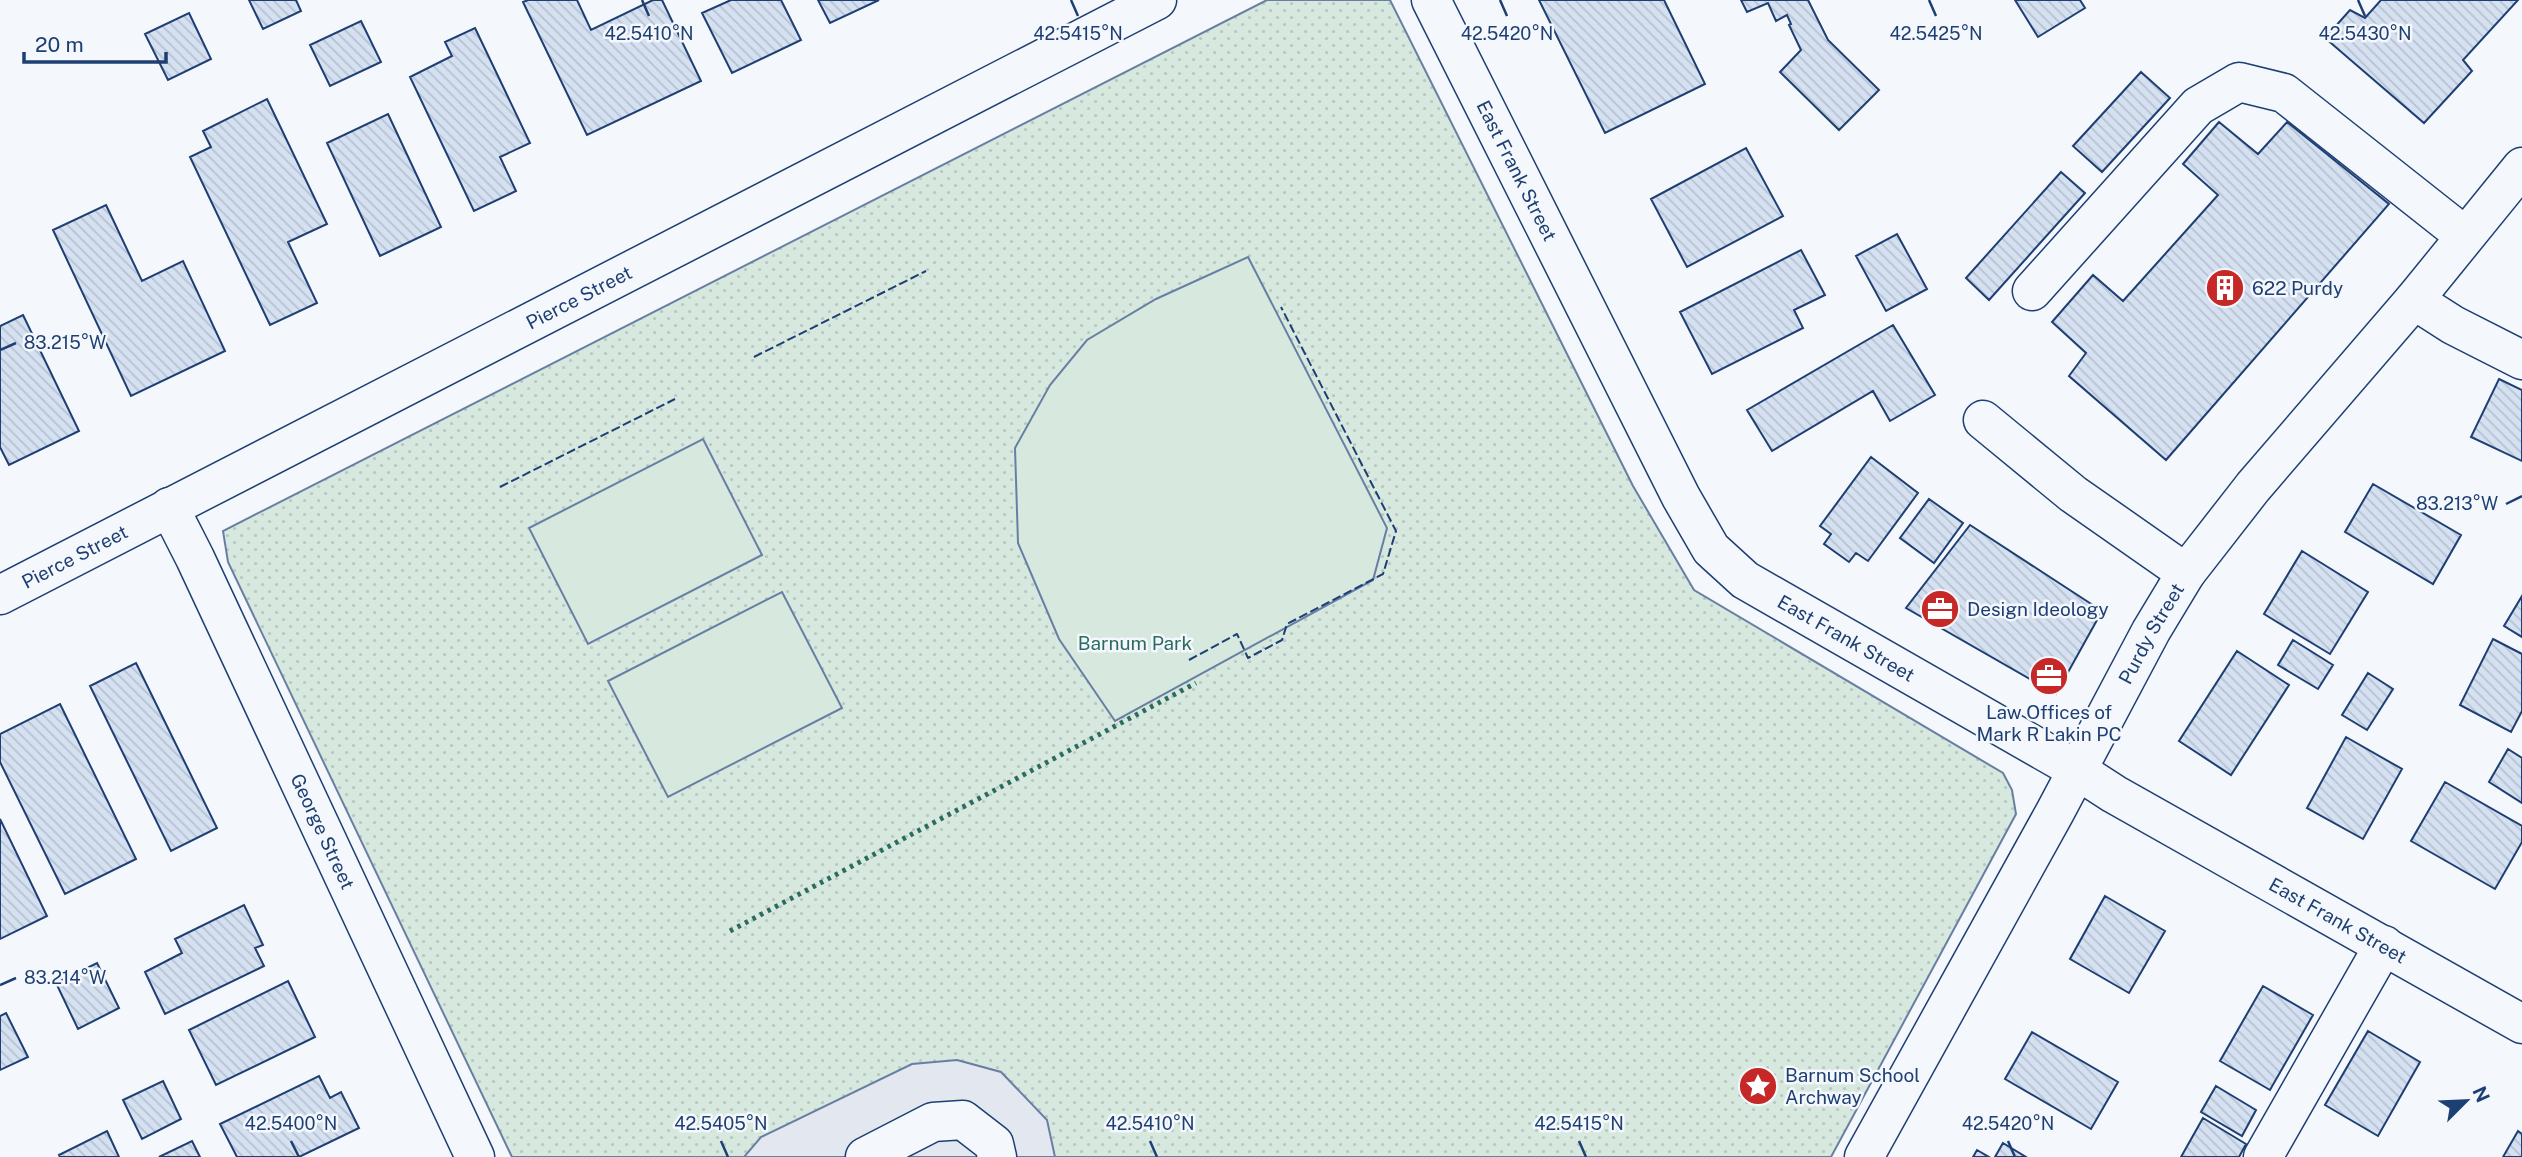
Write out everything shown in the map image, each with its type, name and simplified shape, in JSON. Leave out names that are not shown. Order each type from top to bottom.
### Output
[{"type":"street","name":"Pierce Street","points":[[0,595],[1157,0]]},
{"type":"street","name":"East Frank Street","points":[[1431,0],[1681,497],[1711,549],[1745,580],[2077,770],[2114,794],[2522,1024]]},
{"type":"street","points":[[2032,292],[2198,106],[2239,82],[2284,93],[2465,236]]},
{"type":"street","name":"Purdy Street","points":[[1864,1157],[2151,631],[2186,573],[2253,486],[2414,300],[2522,167]]},
{"type":"street","points":[[2414,300],[2453,326],[2522,360]]},
{"type":"street","points":[[1983,420],[2073,494],[2186,573]]},
{"type":"street","name":"George Street","points":[[169,507],[473,1156]]},
{"type":"street","points":[[2263,1157],[2384,945]]},
{"type":"street","points":[[865,1157],[933,1122],[963,1120],[994,1144],[997,1157]]},
{"type":"green space","name":"Barnum Park","points":[[1267,0],[1390,0],[1633,486],[1694,590],[2003,773],[2012,790],[2016,814],[1831,1157],[512,1157],[228,562],[223,531]]},
{"type":"green space","points":[[1248,257],[1387,528],[1373,580],[1115,721],[1059,639],[1018,543],[1015,448],[1050,385],[1087,340],[1156,299]]},
{"type":"green space","points":[[703,439],[762,555],[588,644],[529,528]]},
{"type":"green space","points":[[782,592],[842,708],[668,797],[608,681]]},
{"type":"shaded area","points":[[957,1060],[1001,1072],[1047,1120],[1055,1157],[744,1157],[761,1137],[912,1064]]},
{"type":"building","points":[[249,0],[296,0],[301,11],[263,29]]},
{"type":"building","points":[[577,0],[591,30],[653,0],[662,0],[701,81],[587,135],[523,2]]},
{"type":"building","points":[[731,0],[781,0],[801,40],[732,73],[702,13]]},
{"type":"building","points":[[818,0],[879,0],[830,23]]},
{"type":"building","points":[[1539,0],[1664,0],[1705,84],[1605,133]]},
{"type":"building","points":[[1741,0],[1808,0],[1828,40],[1879,90],[1839,130],[1780,72],[1801,50],[1787,15],[1776,21],[1768,3],[1747,12]]},
{"type":"building","points":[[2015,0],[2080,0],[2085,8],[2038,37]]},
{"type":"building","points":[[2381,0],[2518,0],[2463,60],[2472,71],[2424,123],[2325,38],[2350,10],[2365,18]]},
{"type":"building","points":[[189,13],[211,59],[168,80],[145,34]]},
{"type":"building","points":[[361,21],[381,62],[330,86],[310,45]]},
{"type":"building","points":[[475,28],[530,143],[500,157],[516,191],[474,211],[410,77],[452,56],[445,42]]},
{"type":"building","points":[[2141,72],[2170,98],[2102,172],[2073,146]]},
{"type":"building","points":[[267,99],[327,224],[288,242],[317,303],[270,325],[190,157],[211,147],[203,131]]},
{"type":"building","points":[[388,114],[441,227],[380,256],[327,143]]},
{"type":"building","name":"622 Purdy","points":[[2219,122],[2258,154],[2287,122],[2389,204],[2166,460],[2069,376],[2086,353],[2052,322],[2093,275],[2123,301],[2218,195],[2183,164]]},
{"type":"building","points":[[1746,148],[1783,216],[1687,267],[1651,199]]},
{"type":"building","points":[[2061,172],[2085,193],[1989,300],[1966,278]]},
{"type":"building","points":[[106,205],[142,281],[183,261],[225,351],[131,396],[53,230]]},
{"type":"building","points":[[1897,234],[1927,289],[1886,311],[1856,256]]},
{"type":"building","points":[[1801,250],[1825,295],[1794,310],[1803,328],[1712,374],[1680,312]]},
{"type":"building","points":[[23,315],[79,431],[9,465],[0,447],[0,326]]},
{"type":"building","points":[[1893,325],[1935,395],[1890,421],[1873,391],[1772,451],[1747,410]]},
{"type":"building","points":[[2499,379],[2522,390],[2522,461],[2471,437]]},
{"type":"building","points":[[1871,457],[1918,493],[1868,561],[1856,553],[1849,562],[1824,544],[1831,534],[1820,526]]},
{"type":"building","points":[[2373,484],[2461,535],[2433,584],[2345,532]]},
{"type":"building","points":[[1929,499],[1963,523],[1934,563],[1900,538]]},
{"type":"building","points":[[1970,525],[2102,611],[2056,694],[1906,608]]},
{"type":"building","points":[[2302,551],[2368,592],[2330,654],[2264,614]]},
{"type":"building","points":[[2522,596],[2522,637],[2504,626]]},
{"type":"building","points":[[2493,639],[2522,654],[2522,711],[2511,732],[2460,705]]},
{"type":"building","points":[[2293,640],[2333,665],[2318,689],[2278,665]]},
{"type":"building","points":[[2237,651],[2289,685],[2231,775],[2179,741]]},
{"type":"building","points":[[136,663],[217,828],[171,851],[90,686]]},
{"type":"building","points":[[2368,673],[2393,689],[2367,730],[2342,715]]},
{"type":"building","points":[[60,704],[136,859],[65,894],[0,762],[0,734]]},
{"type":"building","points":[[2346,737],[2402,769],[2363,839],[2307,808]]},
{"type":"building","points":[[2508,749],[2522,758],[2522,803],[2489,782]]},
{"type":"building","points":[[2445,782],[2522,826],[2522,842],[2495,889],[2411,841]]},
{"type":"building","points":[[0,819],[47,916],[0,939]]},
{"type":"building","points":[[2105,896],[2165,931],[2129,993],[2070,959]]},
{"type":"building","points":[[244,905],[263,945],[255,948],[264,966],[165,1014],[145,972],[182,953],[175,939]]},
{"type":"building","points":[[97,963],[119,1008],[78,1029],[56,983]]},
{"type":"building","points":[[288,981],[315,1037],[216,1085],[189,1030]]},
{"type":"building","points":[[2263,986],[2313,1015],[2270,1090],[2220,1061]]},
{"type":"building","points":[[6,1013],[28,1057],[0,1070],[0,1016]]},
{"type":"building","points":[[2368,1031],[2420,1062],[2378,1136],[2325,1105]]},
{"type":"building","points":[[2032,1032],[2118,1082],[2091,1129],[2005,1079]]},
{"type":"building","points":[[319,1076],[330,1098],[341,1092],[359,1128],[299,1157],[237,1157],[220,1124]]},
{"type":"building","points":[[163,1081],[181,1119],[142,1139],[123,1100]]},
{"type":"building","points":[[2216,1086],[2256,1110],[2242,1136],[2201,1112]]},
{"type":"building","points":[[2203,1118],[2246,1144],[2239,1157],[2181,1157]]},
{"type":"building","points":[[107,1131],[119,1157],[60,1157],[59,1155]]},
{"type":"building","points":[[2518,1131],[2522,1134],[2522,1157],[2503,1157]]},
{"type":"building","points":[[192,1141],[200,1157],[159,1157]]},
{"type":"building","points":[[2003,1143],[2026,1157],[1995,1157]]},
{"type":"building","points":[[1977,1150],[1989,1157],[1973,1157]]},
{"type":"hedge","points":[[730,931],[1196,683]]},
{"type":"fence","points":[[754,357],[926,271]]},
{"type":"fence","points":[[1189,660],[1237,634],[1248,658],[1282,640],[1287,624],[1383,574],[1396,531],[1281,307]]},
{"type":"fence","points":[[500,487],[675,399]]},
{"type":"place","name":"622 Purdy","points":[[2225,288]]},
{"type":"place","name":"Design Ideology","points":[[1940,609]]},
{"type":"place","name":"Law Offices of Mark R Lakin PC","points":[[2049,676]]},
{"type":"place","name":"Barnum School Archway","points":[[1758,1086]]}]
